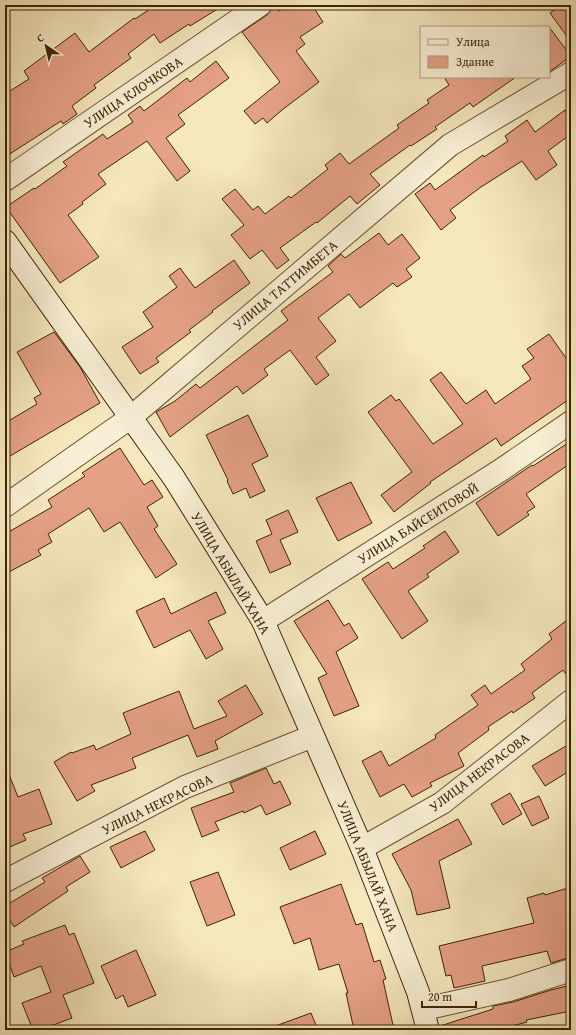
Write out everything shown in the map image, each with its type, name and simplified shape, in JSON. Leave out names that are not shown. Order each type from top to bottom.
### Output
[{"type":"street","name":"УЛИЦА КЛОЧКОВА","points":[[5,180],[260,5]]},
{"type":"street","name":"УЛИЦА ТАТТИМБЕТА","points":[[5,506],[130,418],[450,145],[571,73]]},
{"type":"street","name":"УЛИЦА АБЫЛАЙ ХАНА","points":[[6,243],[174,478],[263,621],[362,848],[418,992],[423,1024]]},
{"type":"street","name":"УЛИЦА БАЙСЕИТОВОЙ","points":[[263,621],[501,470],[571,422]]},
{"type":"street","name":"УЛИЦА НЕКРАСОВА","points":[[362,848],[442,803],[571,702]]},
{"type":"street","name":"УЛИЦА НЕКРАСОВА","points":[[5,881],[186,787],[313,736]]},
{"type":"street","points":[[423,1024],[509,990],[571,970]]},
{"type":"building","points":[[156,5],[224,5],[190,26],[189,24],[160,43],[154,34],[128,54],[131,58],[94,85],[96,88],[72,106],[77,114],[63,124],[61,121],[5,157],[5,94],[29,79],[24,71],[75,33],[89,52],[134,18],[135,19]]},
{"type":"building","points":[[288,5],[312,5],[323,22],[300,37],[305,44],[296,51],[319,82],[267,123],[263,118],[255,124],[244,111],[280,82],[242,32],[267,15],[274,6],[279,11]]},
{"type":"building","points":[[562,5],[571,5],[571,42],[550,13]]},
{"type":"building","points":[[550,28],[571,56],[550,71]]},
{"type":"building","points":[[216,61],[229,78],[178,115],[185,124],[166,138],[190,171],[177,181],[147,141],[98,174],[106,184],[82,202],[83,204],[68,215],[99,257],[60,283],[6,207],[34,188],[35,189],[67,166],[63,162],[103,134],[107,139],[133,122],[128,115],[140,106],[144,111],[187,78],[190,82]]},
{"type":"building","points":[[445,78],[515,78],[473,107],[470,103],[435,127],[437,129],[411,146],[410,145],[370,174],[380,185],[357,204],[350,196],[317,223],[316,222],[280,248],[289,260],[277,269],[262,250],[250,259],[231,235],[244,225],[222,199],[235,189],[253,210],[258,206],[265,214],[289,196],[291,198],[328,169],[325,165],[340,153],[349,164],[399,128],[397,125],[429,103],[427,100],[449,85]]},
{"type":"building","points":[[565,110],[571,119],[571,134],[548,151],[557,165],[536,180],[522,161],[481,187],[450,210],[456,218],[441,230],[415,194],[430,183],[435,190],[483,155],[484,157],[508,141],[505,136],[527,120],[535,132]]},
{"type":"building","points":[[379,233],[388,245],[402,234],[420,258],[406,269],[412,277],[397,287],[393,283],[360,308],[349,294],[318,318],[336,341],[316,357],[329,375],[316,385],[290,350],[264,369],[268,375],[243,394],[237,386],[170,437],[156,412],[175,401],[196,384],[200,388],[288,320],[281,311],[333,272],[328,266],[341,254],[345,258]]},
{"type":"building","points":[[234,260],[250,283],[212,311],[213,312],[189,330],[191,332],[156,358],[159,362],[140,374],[122,347],[153,327],[143,312],[177,287],[169,276],[180,268],[195,288]]},
{"type":"building","points":[[54,332],[80,367],[100,403],[5,459],[5,423],[37,404],[34,398],[41,394],[17,352]]},
{"type":"building","points":[[549,334],[571,365],[571,398],[501,446],[496,438],[430,482],[431,483],[394,512],[381,495],[412,472],[368,412],[391,395],[396,401],[399,399],[433,444],[463,424],[430,380],[441,372],[466,404],[486,390],[495,404],[531,379],[522,366],[534,358],[527,349]]},
{"type":"building","points":[[248,415],[268,456],[252,464],[265,491],[250,498],[246,488],[233,494],[227,481],[228,480],[206,435]]},
{"type":"building","points":[[571,441],[571,463],[526,494],[535,507],[527,512],[529,515],[498,536],[476,503],[532,465],[533,466]]},
{"type":"building","points":[[120,448],[144,485],[152,480],[163,497],[147,507],[158,526],[154,529],[177,564],[156,578],[120,522],[104,532],[89,508],[48,534],[52,542],[38,550],[41,555],[5,574],[5,534],[52,507],[48,500],[85,476],[82,473]]},
{"type":"building","points":[[351,482],[372,523],[338,541],[316,498]]},
{"type":"building","points":[[288,510],[298,532],[280,540],[291,564],[270,573],[256,541],[272,534],[266,520]]},
{"type":"building","points":[[445,531],[459,552],[427,574],[429,577],[408,591],[428,621],[402,639],[362,579],[388,562],[393,569],[425,548],[423,546]]},
{"type":"building","points":[[216,592],[226,613],[208,621],[223,649],[206,659],[190,630],[154,648],[136,611],[164,598],[171,614]]},
{"type":"building","points":[[328,600],[344,626],[349,623],[358,638],[336,652],[359,706],[334,716],[318,678],[327,674],[294,621]]},
{"type":"building","points":[[571,617],[571,681],[563,670],[532,693],[535,698],[513,713],[512,711],[488,727],[489,730],[458,753],[464,766],[430,783],[432,786],[412,797],[404,784],[380,797],[362,761],[381,751],[389,766],[436,738],[435,735],[478,705],[471,695],[485,685],[491,694],[525,670],[521,664],[552,639],[549,634]]},
{"type":"building","points":[[246,685],[263,714],[215,741],[218,749],[197,757],[188,735],[132,758],[136,768],[91,785],[95,791],[77,801],[54,762],[71,752],[72,753],[94,745],[96,750],[131,734],[123,713],[179,691],[194,729],[227,716],[218,701]]},
{"type":"building","points":[[571,743],[571,770],[545,786],[532,766]]},
{"type":"building","points":[[5,767],[18,797],[39,789],[52,824],[23,834],[26,840],[5,849]]},
{"type":"building","points":[[266,768],[274,784],[280,781],[291,804],[266,815],[261,805],[244,813],[243,811],[215,822],[219,830],[202,837],[191,808],[234,792],[230,783]]},
{"type":"building","points":[[510,793],[522,814],[503,825],[491,804]]},
{"type":"building","points":[[539,796],[549,818],[532,826],[521,804]]},
{"type":"building","points":[[458,819],[472,844],[439,861],[450,908],[417,915],[411,890],[392,854]]},
{"type":"building","points":[[145,831],[155,850],[121,868],[110,847]]},
{"type":"building","points":[[315,831],[326,854],[290,870],[280,848]]},
{"type":"building","points":[[80,856],[90,872],[66,887],[68,891],[14,927],[5,912],[5,906],[45,882],[42,878]]},
{"type":"building","points":[[218,872],[235,915],[207,926],[190,882]]},
{"type":"building","points":[[341,884],[356,925],[362,923],[374,962],[380,960],[386,979],[383,980],[393,1025],[371,1030],[354,1030],[346,993],[348,993],[339,964],[319,970],[310,938],[294,944],[280,907]]},
{"type":"building","points":[[571,887],[571,957],[551,963],[547,951],[482,966],[485,981],[454,988],[451,975],[446,976],[439,946],[534,923],[527,898],[544,893],[545,895]]},
{"type":"building","points":[[65,925],[69,935],[74,933],[94,983],[63,995],[72,1018],[40,1030],[33,1030],[22,1003],[51,992],[41,966],[14,977],[5,952],[24,944],[22,941]]},
{"type":"building","points":[[136,950],[156,995],[128,1007],[123,995],[116,999],[101,966]]},
{"type":"building","points":[[571,985],[571,1011],[526,1020],[527,1022],[497,1030],[440,1030],[440,1026],[493,1009],[493,1006],[513,1002]]},
{"type":"building","points":[[311,1013],[318,1030],[271,1030],[270,1028]]}]
